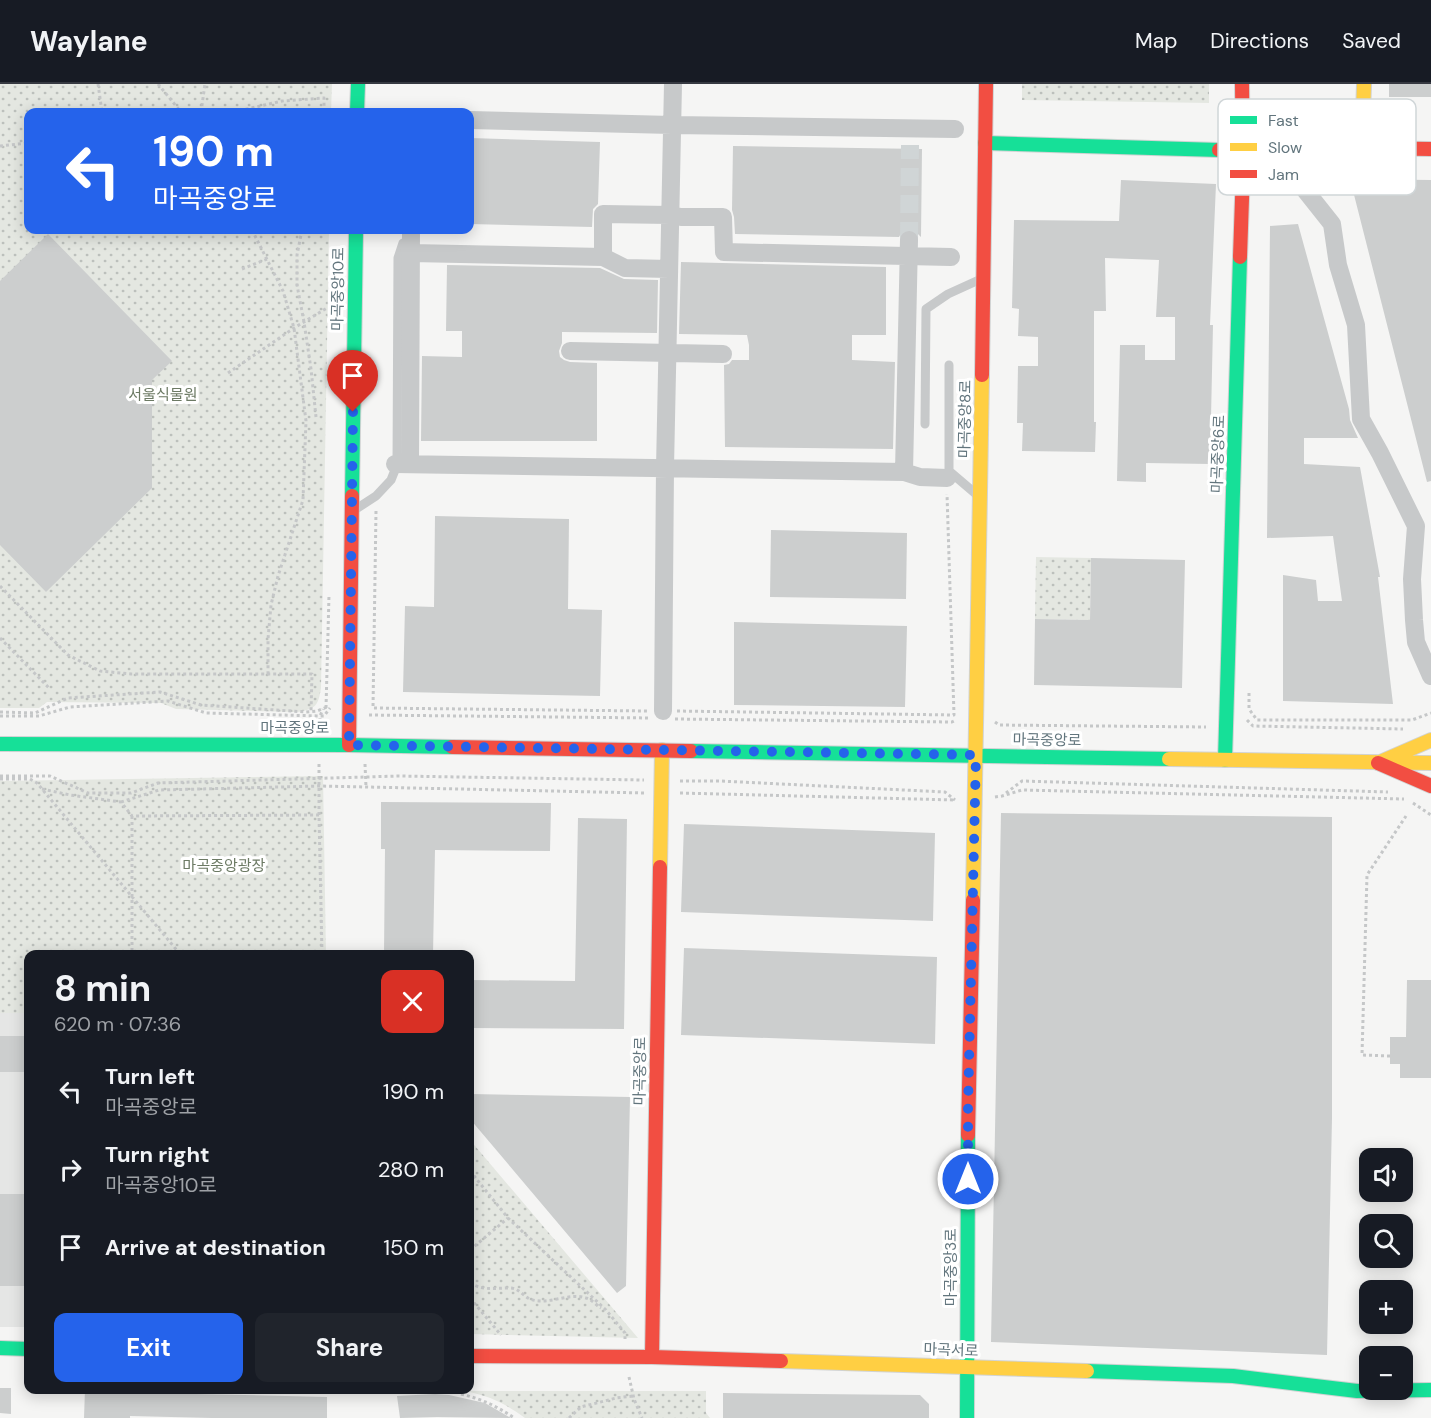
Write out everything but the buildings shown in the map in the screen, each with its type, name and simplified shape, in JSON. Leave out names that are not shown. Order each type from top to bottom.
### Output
[{"type":"street","points":[[357,108],[358,84]]},
{"type":"street","points":[[663,711],[665,468],[673,84]]},
{"type":"street","name":"마곡중앙8로","points":[[976,755],[986,84]]},
{"type":"street","name":"마곡중앙6로","points":[[1242,84],[1242,99]]},
{"type":"street","points":[[1364,84],[1364,99]]},
{"type":"street","points":[[474,120],[672,125],[911,137],[955,129]]},
{"type":"street","points":[[985,143],[1218,149]]},
{"type":"street","points":[[1416,149],[1431,149]]},
{"type":"street","name":"마곡중앙6로","points":[[1225,760],[1243,195]]},
{"type":"street","points":[[1310,195],[1332,224],[1338,265],[1356,325],[1361,419],[1416,526],[1412,579],[1416,642],[1431,676]]},
{"type":"street","points":[[603,257],[603,214],[723,217],[724,252],[909,248],[951,257]]},
{"type":"street","name":"마곡중앙10로","points":[[349,745],[356,234]]},
{"type":"street","points":[[669,269],[625,268],[603,257],[408,244],[400,464],[904,472],[920,477],[947,478]]},
{"type":"street","points":[[904,472],[909,248]]},
{"type":"street","points":[[570,351],[723,354]]},
{"type":"street","points":[[1378,763],[1431,740]]},
{"type":"street","name":"마곡중앙로","points":[[0,744],[349,745],[1431,763]]},
{"type":"street","name":"마곡중앙로","points":[[652,1357],[662,750]]},
{"type":"street","name":"마곡중앙3로","points":[[967,1418],[968,1108],[976,755]]},
{"type":"street","points":[[1378,763],[1431,786]]},
{"type":"street","points":[[0,1348],[24,1349]]},
{"type":"street","name":"마곡서로","points":[[474,1356],[623,1356],[1233,1376],[1357,1391],[1431,1390]]},
{"type":"lane","points":[[925,424],[926,309],[948,294],[983,278]]},
{"type":"lane","points":[[949,365],[949,471],[980,498]]},
{"type":"lane","points":[[352,513],[376,496],[391,480],[400,464]]},
{"type":"path","points":[[98,84],[101,108]]},
{"type":"path","points":[[158,84],[178,108]]},
{"type":"path","points":[[202,108],[205,84]]},
{"type":"path","points":[[251,108],[282,101],[324,98],[324,108]]},
{"type":"path","points":[[0,146],[24,143]]},
{"type":"path","points":[[254,234],[283,291],[294,328],[306,421],[303,500],[271,605],[268,675]]},
{"type":"path","points":[[301,234],[297,255],[297,285],[311,369],[316,417]]},
{"type":"path","points":[[242,269],[267,259]]},
{"type":"path","points":[[228,374],[327,308]]},
{"type":"path","points":[[0,586],[68,655],[100,671],[131,674],[312,675],[310,711]]},
{"type":"path","points":[[0,638],[49,688]]},
{"type":"path","points":[[1249,687],[1248,709],[1257,720],[1412,720],[1431,713]]},
{"type":"path","points":[[160,692],[201,705],[310,711],[332,706],[324,716],[206,713],[168,701],[70,706],[39,716],[0,714],[34,713],[68,698],[160,692]]},
{"type":"path","points":[[320,716],[323,709]]},
{"type":"path","points":[[1254,716],[1246,719],[1253,726],[1413,729]]},
{"type":"path","points":[[988,718],[999,725],[1212,727]]},
{"type":"path","points":[[0,778],[51,776],[88,793],[131,793],[158,783],[366,777],[661,787],[955,800],[945,792],[732,782],[661,787],[320,786],[159,790],[121,802],[42,789]]},
{"type":"path","points":[[0,778],[30,779],[37,783],[177,950]]},
{"type":"path","points":[[1397,792],[1022,781],[1002,796],[1022,790],[1407,799],[1431,815]]},
{"type":"path","points":[[320,786],[322,950]]},
{"type":"path","points":[[121,802],[132,816],[132,950]]},
{"type":"path","points":[[132,816],[319,815]]},
{"type":"path","points":[[1390,1056],[1362,1055],[1367,876],[1406,816]]},
{"type":"path","points":[[474,1176],[508,1218],[606,1310],[625,1333],[623,1356],[642,1418]]},
{"type":"path","points":[[474,1247],[508,1218]]},
{"type":"path","points":[[474,1284],[485,1289],[513,1288],[528,1299],[538,1301],[588,1298],[606,1310]]},
{"type":"path","points":[[474,1303],[501,1335]]},
{"type":"path","points":[[461,1394],[484,1400],[514,1418]]},
{"type":"path","points":[[569,1418],[581,1407],[634,1396]]},
{"type":"shaded area","points":[[0,1013],[24,1013],[24,1327],[0,1327]]},
{"type":"green space","name":"서울식물원","points":[[0,84],[332,84],[331,108],[24,108],[24,234],[329,234],[321,688],[317,703],[308,710],[297,712],[176,709],[161,703],[47,702],[39,708],[0,708]]},
{"type":"green space","points":[[1022,84],[1209,84],[1209,103],[1022,100]]},
{"type":"green space","points":[[1036,557],[1091,558],[1090,620],[1035,619]]},
{"type":"green space","name":"마곡중앙광장","points":[[323,776],[326,950],[24,950],[24,1013],[0,1013],[0,781]]},
{"type":"green space","points":[[474,1145],[638,1338],[474,1334]]},
{"type":"green space","points":[[474,1391],[706,1391],[706,1413],[710,1418],[525,1418],[511,1408],[474,1393]]},
{"type":"tunnel","points":[[909,240],[910,145]]},
{"type":"traffic: fast","points":[[357,108],[358,84]]},
{"type":"traffic: fast","points":[[985,143],[1218,150]]},
{"type":"traffic: fast","points":[[352,496],[356,234]]},
{"type":"traffic: fast","points":[[1225,760],[1240,257]]},
{"type":"traffic: fast","points":[[0,744],[452,747]]},
{"type":"traffic: fast","points":[[691,751],[1169,759]]},
{"type":"traffic: fast","points":[[967,1418],[968,1135]]},
{"type":"traffic: fast","points":[[0,1348],[24,1349]]},
{"type":"traffic: fast","points":[[1087,1371],[1233,1376],[1357,1391],[1431,1390]]},
{"type":"traffic: slow","points":[[1364,84],[1364,99]]},
{"type":"traffic: slow","points":[[973,900],[982,375]]},
{"type":"traffic: slow","points":[[1378,763],[1431,740]]},
{"type":"traffic: slow","points":[[660,867],[662,750]]},
{"type":"traffic: slow","points":[[1169,759],[1431,763]]},
{"type":"traffic: slow","points":[[781,1361],[1087,1371]]},
{"type":"traffic: jam","points":[[982,375],[986,84]]},
{"type":"traffic: jam","points":[[1242,84],[1242,99]]},
{"type":"traffic: jam","points":[[1416,149],[1431,149]]},
{"type":"traffic: jam","points":[[1240,257],[1242,195]]},
{"type":"traffic: jam","points":[[349,745],[352,496]]},
{"type":"traffic: jam","points":[[452,747],[691,751]]},
{"type":"traffic: jam","points":[[1378,763],[1431,786]]},
{"type":"traffic: jam","points":[[652,1357],[660,867]]},
{"type":"traffic: jam","points":[[968,1135],[973,900]]},
{"type":"traffic: jam","points":[[474,1356],[652,1357],[781,1361]]},
{"type":"route","points":[[353,412],[349,745],[976,755],[968,1179]]}]
